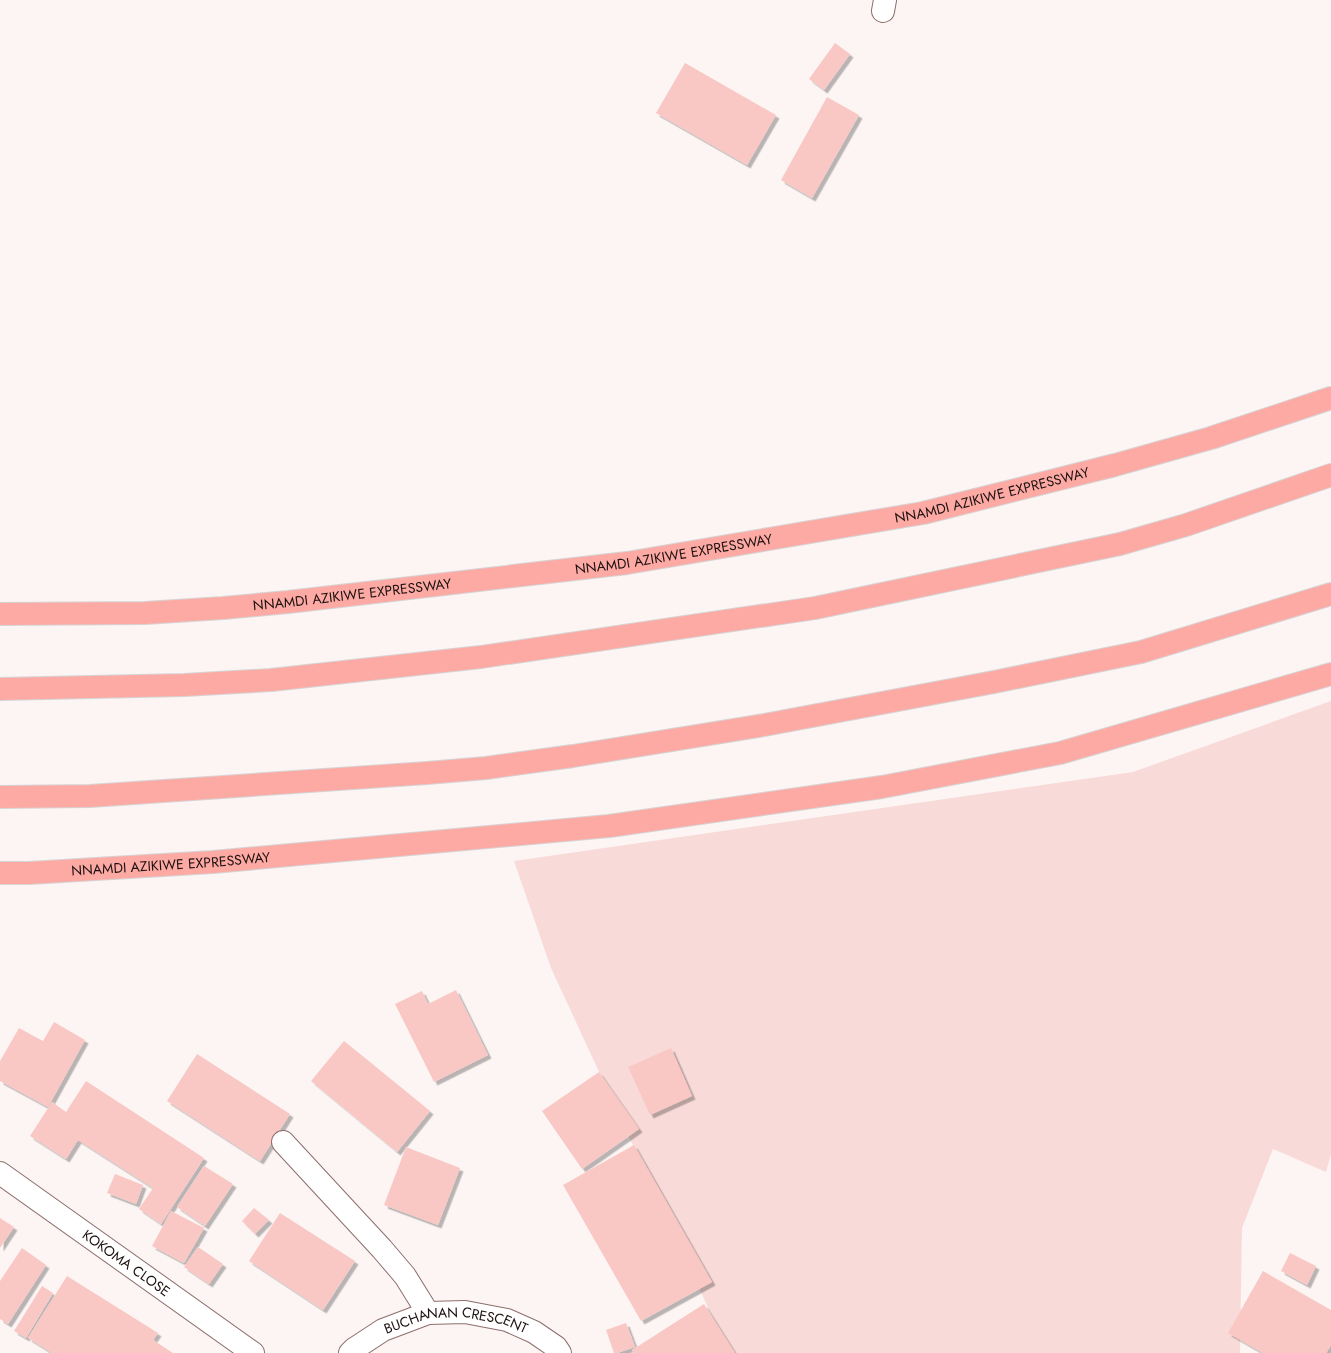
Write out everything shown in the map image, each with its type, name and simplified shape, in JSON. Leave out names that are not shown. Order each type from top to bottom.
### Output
[{"type":"highway","name":"NNAMDI AZIKIWE EXPRESSWAY","points":[[0,614],[145,613],[223,608],[288,602],[627,563],[923,513],[1159,453],[1211,438],[1331,398]]},
{"type":"highway","points":[[0,689],[184,685],[271,680],[480,657],[816,608],[1120,544],[1186,525],[1331,475]]},
{"type":"highway","points":[[0,797],[90,796],[427,773],[486,768],[573,756],[817,715],[994,682],[1141,652],[1331,594]]},
{"type":"highway","name":"NNAMDI AZIKIWE EXPRESSWAY","points":[[0,873],[213,862],[609,826],[882,787],[1060,753],[1331,674]]},
{"type":"street","points":[[283,1142],[405,1276],[428,1313]]},
{"type":"street","name":"KOKOMA CLOSE","points":[[0,1173],[253,1353]]},
{"type":"street","name":"BUCHANAN CRESCENT","points":[[350,1353],[383,1330],[428,1313],[465,1312],[507,1320],[534,1332],[556,1347],[560,1353]]},
{"type":"shaded area","points":[[1331,701],[1331,1154],[1326,1172],[1273,1149],[1242,1228],[1240,1353],[729,1353],[551,968],[514,861],[1133,772]]},
{"type":"building","points":[[835,43],[850,54],[824,90],[809,79]]},
{"type":"building","points":[[685,63],[776,115],[747,165],[656,113]]},
{"type":"building","points":[[827,97],[859,115],[812,198],[781,180]]},
{"type":"building","points":[[456,990],[488,1055],[434,1082],[395,1004],[422,991],[428,1004]]},
{"type":"building","points":[[54,1022],[85,1040],[48,1107],[0,1081],[0,1061],[19,1028],[43,1041]]},
{"type":"building","points":[[344,1041],[430,1111],[397,1152],[311,1081]]},
{"type":"building","points":[[671,1048],[692,1096],[650,1115],[628,1067]]},
{"type":"building","points":[[197,1054],[290,1114],[260,1161],[167,1101]]},
{"type":"building","points":[[599,1072],[639,1129],[582,1169],[542,1111]]},
{"type":"building","points":[[86,1081],[204,1158],[161,1224],[139,1209],[153,1188],[78,1140],[66,1159],[30,1136],[52,1102],[66,1112]]},
{"type":"building","points":[[634,1145],[712,1282],[641,1321],[563,1185]]},
{"type":"building","points":[[406,1147],[460,1168],[438,1225],[384,1205]]},
{"type":"building","points":[[204,1166],[233,1184],[205,1226],[177,1207]]},
{"type":"building","points":[[115,1174],[143,1185],[136,1204],[107,1193]]},
{"type":"building","points":[[254,1208],[269,1220],[255,1234],[242,1221]]},
{"type":"building","points":[[171,1211],[204,1228],[184,1263],[152,1246]]},
{"type":"building","points":[[280,1213],[355,1261],[323,1310],[249,1261]]},
{"type":"building","points":[[0,1218],[14,1227],[0,1248]]},
{"type":"building","points":[[198,1247],[223,1264],[209,1284],[184,1267]]},
{"type":"building","points":[[22,1248],[46,1265],[8,1324],[0,1319],[0,1281]]},
{"type":"building","points":[[1290,1253],[1316,1266],[1307,1285],[1281,1271]]},
{"type":"building","points":[[1263,1271],[1331,1310],[1331,1345],[1326,1353],[1263,1353],[1228,1333]]},
{"type":"building","points":[[67,1276],[158,1333],[153,1340],[173,1353],[52,1353],[28,1338]]},
{"type":"building","points":[[42,1286],[53,1293],[26,1338],[14,1331]]},
{"type":"building","points":[[704,1304],[735,1353],[634,1353],[632,1350]]},
{"type":"building","points":[[626,1323],[635,1347],[614,1353],[606,1330]]}]
